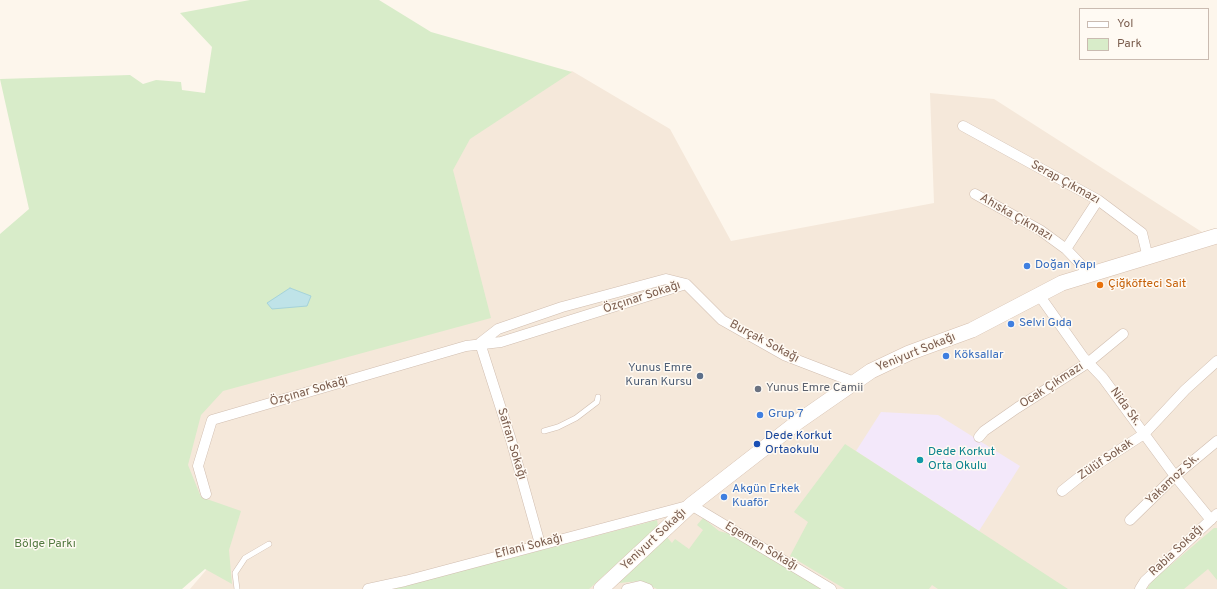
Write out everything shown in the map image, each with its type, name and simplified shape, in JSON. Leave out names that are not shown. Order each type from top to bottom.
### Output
[{"type":"street","name":"Serap Çıkmazı","points":[[963,126],[1098,200],[1142,233],[1148,258]]},
{"type":"street","name":"Ahıska Çıkmazı","points":[[975,194],[1040,230],[1066,249],[1091,274]]},
{"type":"street","points":[[1066,249],[1098,200]]},
{"type":"street","name":"Yeniyurt Sokağı","points":[[601,589],[691,505],[799,421],[871,371],[909,353],[972,330],[1062,283],[1217,236]]},
{"type":"street","name":"Özçınar Sokağı","points":[[480,343],[498,330],[562,307],[666,279],[686,284]]},
{"type":"street","name":"Özçınar Sokağı","points":[[206,494],[198,466],[212,420],[310,390],[480,343],[501,342],[686,284]]},
{"type":"street","name":"Burçak Sokağı","points":[[686,284],[722,320],[784,355],[854,382]]},
{"type":"street","name":"Nida Sk.","points":[[1039,295],[1089,362],[1104,378],[1175,476],[1215,518]]},
{"type":"street","name":"Ocak Çıkmazı","points":[[979,437],[984,431],[1089,362],[1123,334]]},
{"type":"street","name":"Safran Sokağı","points":[[480,343],[511,440],[540,544]]},
{"type":"street","name":"Zülüf Sokak","points":[[1062,491],[1087,471],[1144,434],[1185,390],[1217,361]]},
{"type":"street","name":"Yakamoz Sk.","points":[[1130,520],[1175,476],[1217,441]]},
{"type":"street","name":"Eflani Sokağı","points":[[368,589],[405,581],[691,505]]},
{"type":"street","name":"Egemen Sokağı","points":[[691,505],[832,589]]},
{"type":"street","name":"Rabia Sokağı","points":[[1140,589],[1145,582],[1215,518]]},
{"type":"street","points":[[627,589],[640,586],[648,589]]},
{"type":"lane","points":[[544,431],[558,427],[576,418],[596,402],[598,397]]},
{"type":"lane","points":[[237,589],[235,573],[245,558],[269,544]]},
{"type":"shaded area","points":[[572,71],[670,129],[731,241],[934,203],[930,93],[994,99],[1202,232],[1217,228],[1217,589],[190,589],[213,562],[174,462],[229,223],[360,186],[462,136]]},
{"type":"shaded area","points":[[881,412],[938,415],[1020,466],[979,531],[856,451]]},
{"type":"green space","name":"Bölge Parkı","points":[[250,0],[379,0],[431,32],[572,72],[470,139],[453,170],[491,318],[223,391],[201,415],[188,465],[201,497],[241,511],[229,550],[232,584],[205,569],[182,589],[0,589],[0,234],[29,209],[0,79],[130,75],[143,84],[156,80],[181,82],[182,90],[205,93],[212,47],[180,13]]},
{"type":"green space","points":[[845,444],[1068,589],[938,589],[932,585],[929,589],[845,589],[790,556],[808,522],[794,512]]},
{"type":"green space","points":[[703,518],[719,531],[730,534],[824,589],[657,589],[640,581],[619,583],[617,581],[665,535],[672,543],[675,539],[689,549],[703,530],[697,525]]},
{"type":"green space","points":[[657,520],[658,526],[589,589],[392,589]]},
{"type":"green space","points":[[1214,528],[1217,528],[1217,580],[1208,569],[1184,589],[1147,589],[1152,581]]},
{"type":"water","points":[[290,288],[311,296],[307,306],[272,309],[267,303]]},
{"type":"place","name":"Doğan Yapı","points":[[1027,266]]},
{"type":"place","name":"Çiğköfteci Sait","points":[[1100,285]]},
{"type":"place","name":"Selvi Gıda","points":[[1011,324]]},
{"type":"place","name":"Köksallar","points":[[946,356]]},
{"type":"place","name":"Yunus Emre Kuran Kursu","points":[[700,376]]},
{"type":"place","name":"Yunus Emre Camii","points":[[758,389]]},
{"type":"place","name":"Grup 7","points":[[760,415]]},
{"type":"place","name":"Dede Korkut Ortaokulu","points":[[757,444]]},
{"type":"place","name":"Dede Korkut Orta Okulu","points":[[920,460]]},
{"type":"place","name":"Akgün Erkek Kuaför","points":[[724,497]]}]
